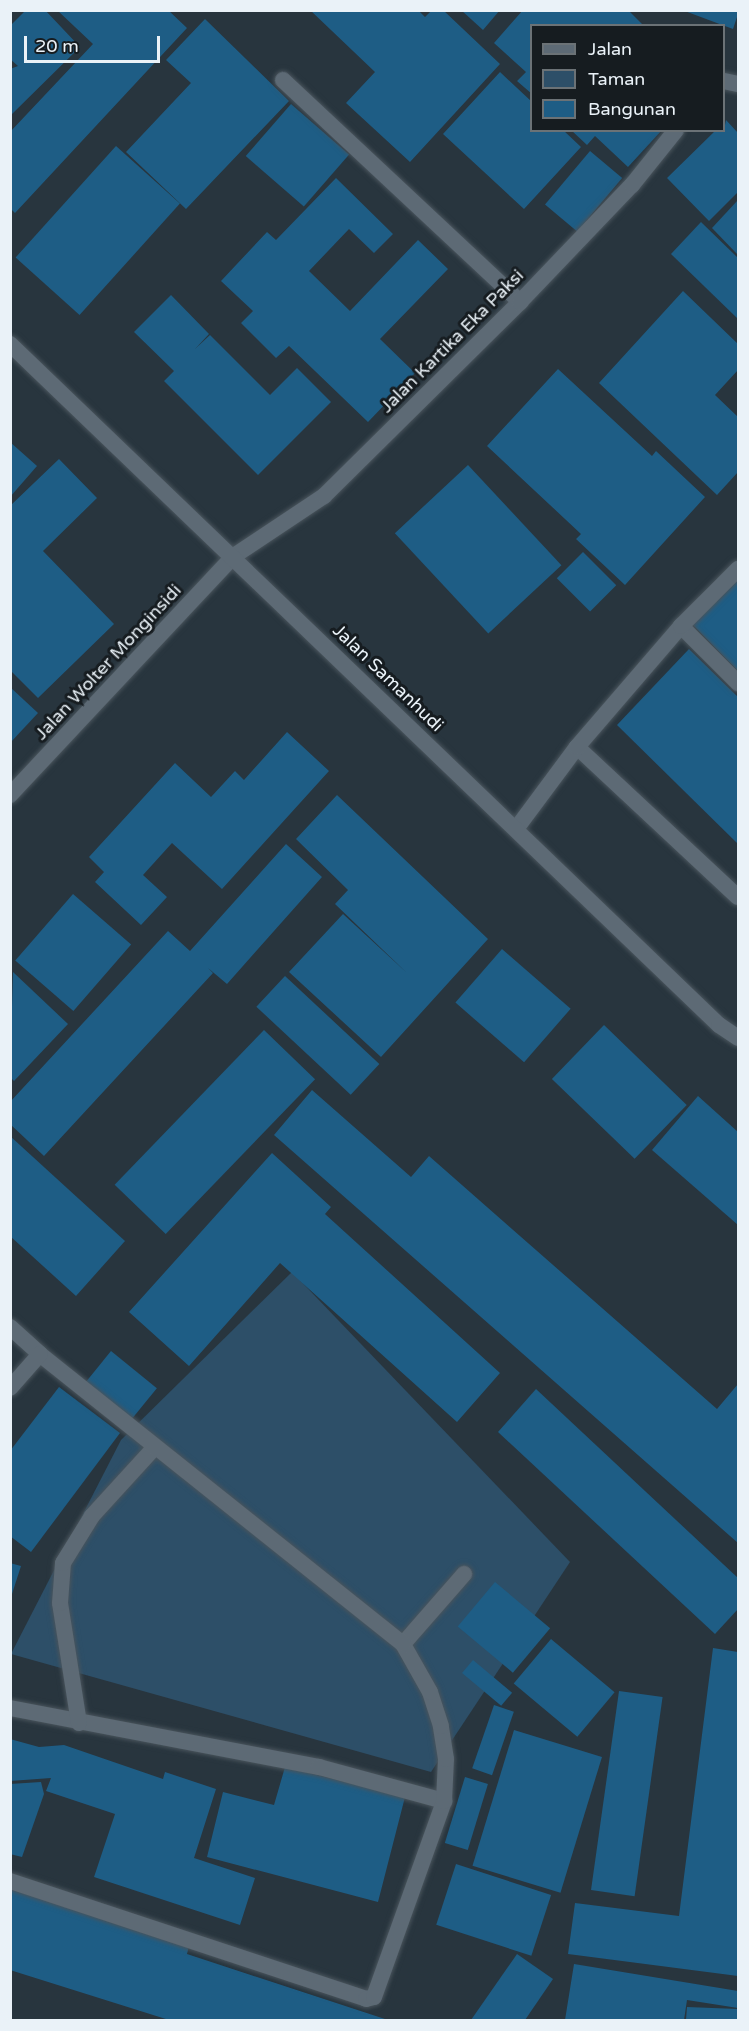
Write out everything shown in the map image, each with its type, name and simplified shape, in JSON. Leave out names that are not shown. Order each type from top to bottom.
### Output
[{"type":"street","points":[[283,81],[520,302]]},
{"type":"street","name":"Jalan Kartika Eka Paksi","points":[[234,556],[324,496],[520,302],[632,185],[674,132]]},
{"type":"street","name":"Jalan Samanhudi","points":[[10,344],[234,556],[719,1025],[738,1038]]},
{"type":"street","name":"Jalan Wolter Monginsidi","points":[[10,795],[234,556]]},
{"type":"street","points":[[516,829],[577,747],[681,626],[738,569]]},
{"type":"street","points":[[681,626],[738,683]]},
{"type":"street","points":[[577,747],[738,897]]},
{"type":"street","points":[[10,1327],[40,1354],[403,1644],[429,1692],[441,1726],[446,1759],[444,1801],[374,1997],[366,2000],[10,1881]]},
{"type":"street","points":[[10,1388],[40,1354]]},
{"type":"street","points":[[79,1723],[60,1603],[63,1563],[92,1516],[155,1446]]},
{"type":"street","points":[[403,1644],[465,1574]]},
{"type":"street","points":[[10,1708],[319,1767],[444,1801]]},
{"type":"green space","points":[[292,1272],[570,1562],[431,1772],[11,1654],[121,1440]]},
{"type":"building","points":[[26,10],[45,10],[80,47],[10,116],[10,69],[18,66],[10,59],[10,26]]},
{"type":"building","points":[[57,10],[168,10],[187,28],[15,213],[10,208],[10,132],[93,44]]},
{"type":"building","points":[[310,10],[418,10],[425,17],[432,10],[443,10],[500,64],[410,162],[346,103],[375,72]]},
{"type":"building","points":[[461,10],[500,10],[483,30]]},
{"type":"building","points":[[523,10],[628,10],[642,24],[530,24],[530,92],[517,81],[526,72],[494,43]]},
{"type":"building","points":[[682,10],[738,10],[733,29],[725,24]]},
{"type":"building","points":[[205,19],[289,101],[186,209],[126,152],[191,83],[166,60]]},
{"type":"building","points":[[500,72],[530,100],[530,132],[565,132],[581,147],[524,209],[443,134]]},
{"type":"building","points":[[291,104],[349,155],[304,207],[246,156]]},
{"type":"building","points":[[726,120],[738,133],[738,192],[709,221],[667,178],[714,132],[725,132]]},
{"type":"building","points":[[573,132],[660,132],[628,167],[595,136],[587,145]]},
{"type":"building","points":[[116,146],[180,204],[80,315],[16,257]]},
{"type":"building","points":[[590,151],[622,178],[577,232],[545,205]]},
{"type":"building","points":[[336,178],[393,234],[374,253],[349,229],[309,271],[350,311],[418,240],[448,269],[380,339],[415,373],[368,422],[289,346],[276,358],[241,323],[253,311],[221,281],[267,232],[276,240]]},
{"type":"building","points":[[738,200],[738,255],[712,228]]},
{"type":"building","points":[[701,222],[738,258],[738,319],[671,254]]},
{"type":"building","points":[[683,291],[738,344],[738,370],[715,395],[738,417],[738,472],[717,495],[599,383]]},
{"type":"building","points":[[171,295],[209,334],[195,349],[210,335],[270,395],[297,368],[331,402],[258,475],[164,381],[174,371],[134,332]]},
{"type":"building","points":[[558,369],[652,456],[656,451],[705,497],[625,585],[576,539],[581,534],[487,446]]},
{"type":"building","points":[[10,442],[37,466],[10,497]]},
{"type":"building","points":[[59,459],[97,498],[43,551],[114,624],[38,698],[10,670],[10,506]]},
{"type":"building","points":[[468,465],[561,565],[488,633],[395,533]]},
{"type":"building","points":[[583,552],[616,585],[590,611],[557,578]]},
{"type":"building","points":[[738,577],[738,671],[692,624]]},
{"type":"building","points":[[689,649],[738,697],[738,844],[617,725]]},
{"type":"building","points":[[10,687],[38,713],[10,743]]},
{"type":"building","points":[[287,732],[329,771],[222,889],[172,843],[143,875],[167,897],[141,925],[95,882],[104,872],[89,857],[175,763],[211,797],[235,771],[244,780]]},
{"type":"building","points":[[337,795],[488,939],[381,1057],[289,972],[343,914],[407,973],[335,904],[348,890],[296,839]]},
{"type":"building","points":[[286,844],[322,877],[227,984],[208,968],[213,973],[44,1156],[10,1124],[10,1102],[168,931],[190,951]]},
{"type":"building","points":[[73,894],[131,945],[73,1011],[15,960]]},
{"type":"building","points":[[502,949],[571,1009],[524,1062],[455,1003]]},
{"type":"building","points":[[13,972],[68,1024],[14,1081],[10,1077]]},
{"type":"building","points":[[285,976],[379,1064],[351,1095],[256,1007]]},
{"type":"building","points":[[604,1025],[687,1105],[635,1159],[552,1079]]},
{"type":"building","points":[[264,1030],[315,1079],[166,1234],[115,1185]]},
{"type":"building","points":[[312,1090],[411,1177],[429,1156],[717,1409],[738,1384],[738,1543],[274,1135]]},
{"type":"building","points":[[698,1096],[738,1132],[738,1225],[652,1150]]},
{"type":"building","points":[[10,1136],[125,1241],[76,1296],[10,1236]]},
{"type":"building","points":[[272,1153],[331,1207],[325,1214],[500,1373],[457,1422],[280,1263],[189,1366],[129,1312]]},
{"type":"building","points":[[111,1351],[157,1388],[129,1423],[83,1386]]},
{"type":"building","points":[[59,1387],[120,1433],[31,1552],[10,1536],[10,1451]]},
{"type":"building","points":[[536,1389],[738,1578],[738,1609],[715,1634],[498,1432]]},
{"type":"building","points":[[10,1563],[21,1566],[11,1597],[10,1597]]},
{"type":"building","points":[[495,1582],[550,1628],[513,1673],[458,1626]]},
{"type":"building","points":[[551,1639],[615,1692],[577,1737],[514,1683]]},
{"type":"building","points":[[713,1648],[738,1652],[738,1976],[568,1954],[575,1903],[679,1916]]},
{"type":"building","points":[[473,1660],[512,1693],[501,1706],[462,1673]]},
{"type":"building","points":[[619,1691],[663,1697],[635,1896],[591,1890]]},
{"type":"building","points":[[494,1705],[514,1712],[492,1775],[472,1768]]},
{"type":"building","points":[[514,1730],[602,1757],[560,1893],[472,1866]]},
{"type":"building","points":[[10,1739],[39,1747],[64,1745],[163,1779],[165,1772],[216,1789],[194,1858],[255,1878],[240,1925],[94,1877],[115,1814],[46,1791],[51,1778],[10,1781]]},
{"type":"building","points":[[285,1767],[405,1797],[378,1902],[207,1857],[223,1792],[274,1805]]},
{"type":"building","points":[[465,1777],[488,1784],[468,1850],[445,1843]]},
{"type":"building","points":[[41,1782],[44,1794],[22,1857],[10,1854],[10,1784]]},
{"type":"building","points":[[456,1864],[551,1895],[531,1956],[436,1925]]},
{"type":"building","points":[[10,1889],[189,1946],[187,1954],[388,2020],[169,2020],[10,1970]]},
{"type":"building","points":[[517,1954],[553,1979],[525,2020],[471,2020]]},
{"type":"building","points":[[574,1964],[738,1991],[738,2008],[687,2000],[684,2020],[565,2020]]},
{"type":"building","points":[[687,2007],[738,2009],[738,2020],[686,2020]]}]
